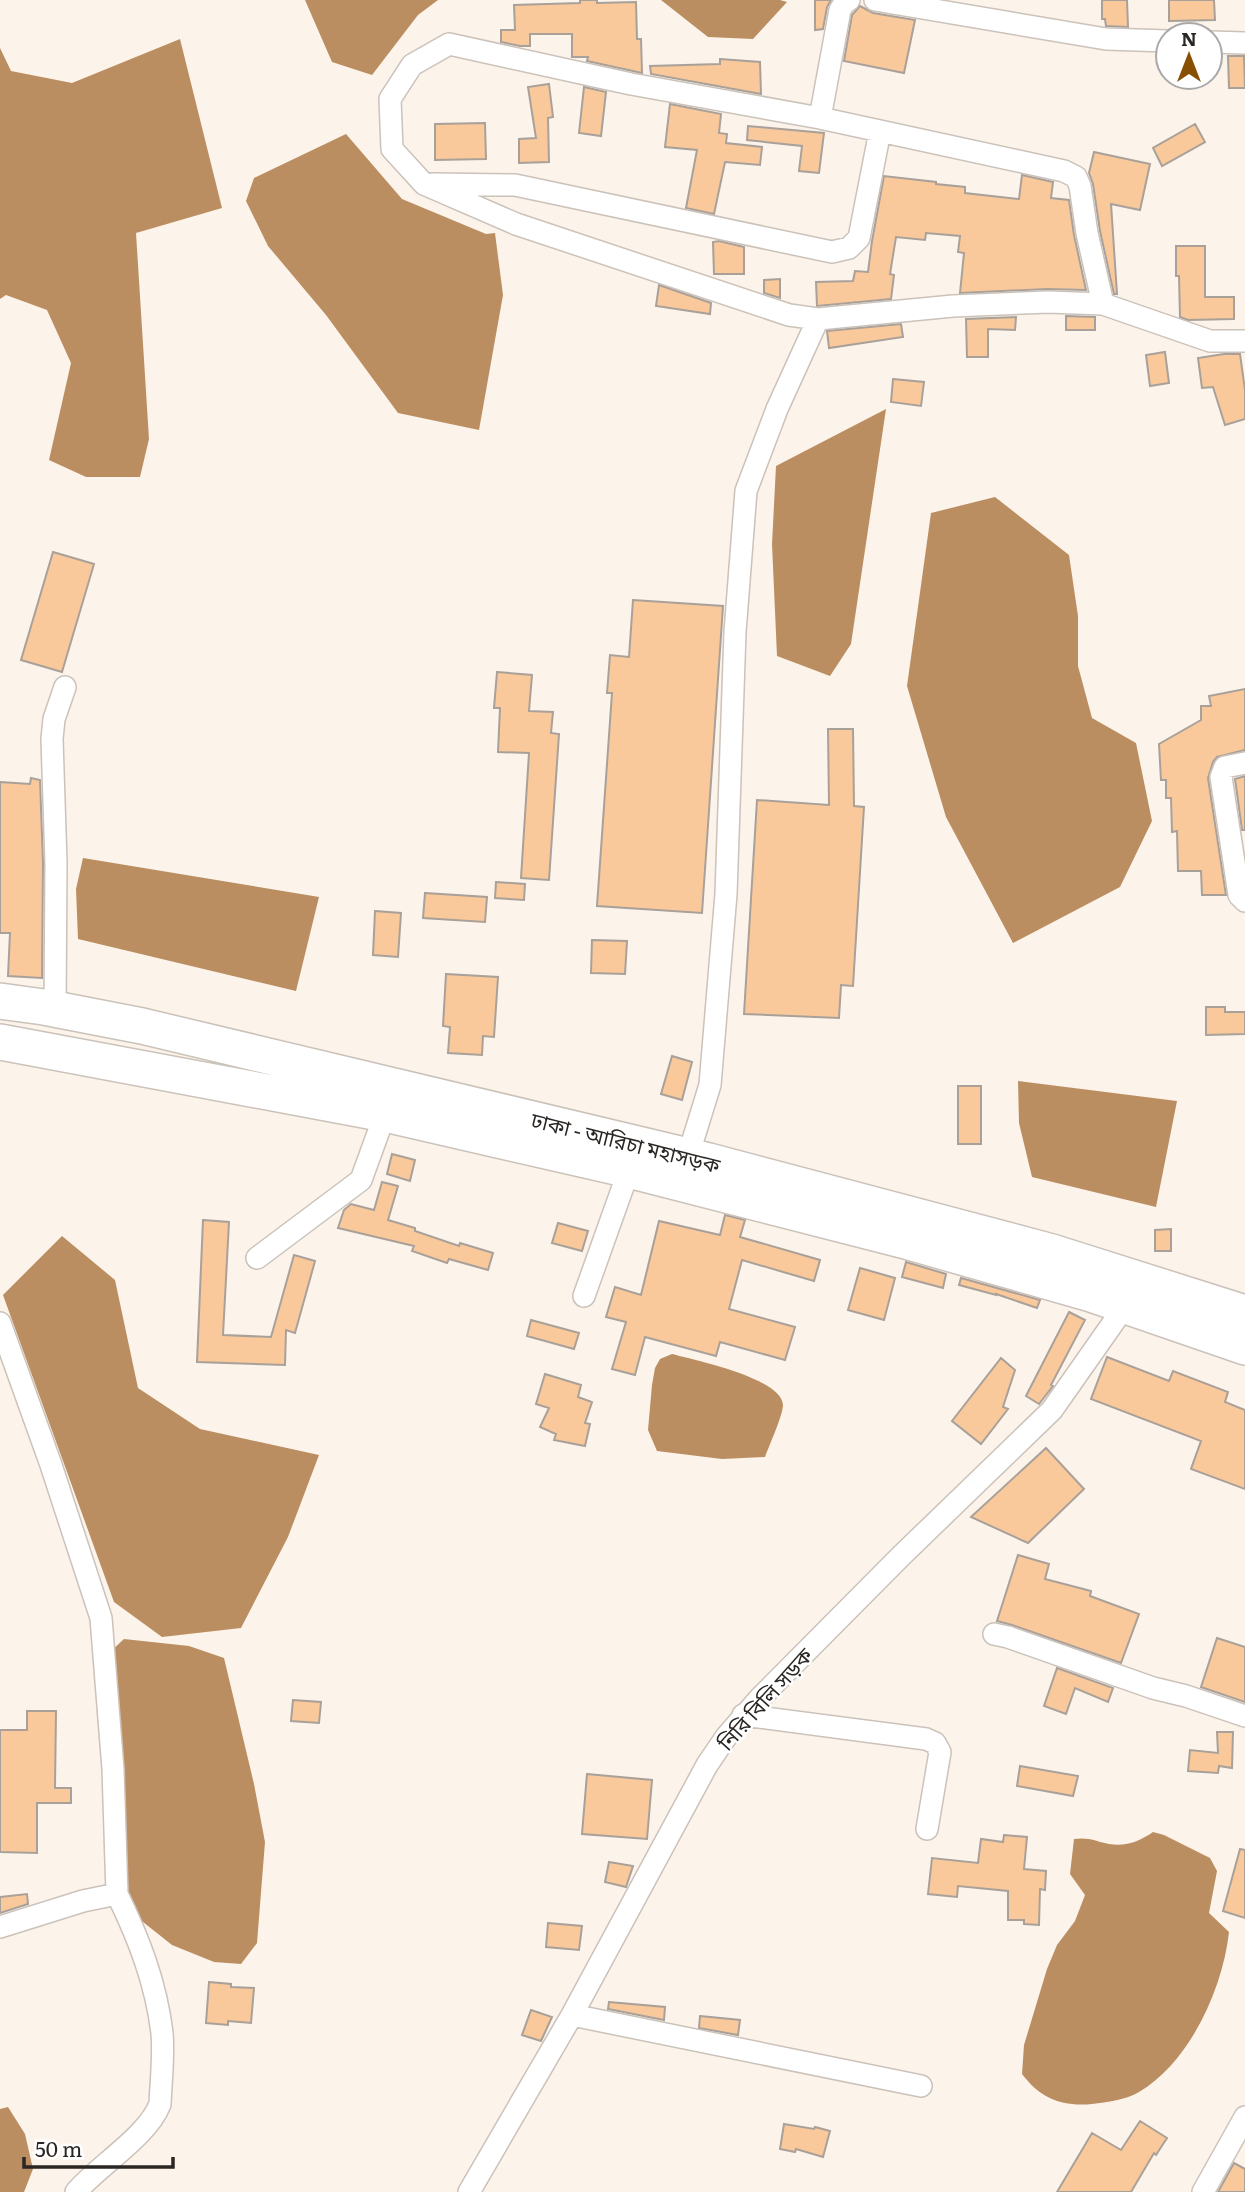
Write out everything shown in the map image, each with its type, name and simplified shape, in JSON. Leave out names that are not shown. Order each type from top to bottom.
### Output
[{"type":"highway","name":"ঢাকা - আরিচা মহাসড়ক","points":[[0,1001],[55,1009],[156,1030],[688,1156],[1052,1252],[1245,1313]]},
{"type":"highway","points":[[0,1042],[386,1114],[629,1170],[902,1240],[1125,1306],[1245,1347]]},
{"type":"street","points":[[820,118],[840,10],[849,0]]},
{"type":"street","points":[[875,0],[1106,39],[1154,41]]},
{"type":"street","points":[[1224,42],[1245,43]]},
{"type":"street","points":[[1103,304],[1087,233],[1080,186],[1076,177],[1064,171],[820,118],[631,84],[449,44],[412,65],[390,99],[392,149],[424,184],[516,224],[789,315],[818,319],[953,306],[1048,302],[1103,304],[1210,341],[1245,341]]},
{"type":"street","points":[[424,184],[514,185],[832,252],[849,248],[859,238],[880,131]]},
{"type":"street","points":[[688,1156],[710,1086],[726,894],[735,632],[746,491],[777,409],[818,319]]},
{"type":"street","points":[[55,1009],[56,863],[52,739],[54,719],[65,687]]},
{"type":"street","points":[[1245,763],[1225,767],[1221,777],[1239,895],[1245,901]]},
{"type":"street","points":[[257,1258],[361,1180],[386,1114]]},
{"type":"street","points":[[584,1296],[629,1170]]},
{"type":"street","name":"নিরি বিলি সড়ক","points":[[469,2192],[572,2015],[707,1765],[726,1737],[743,1715],[901,1556],[1052,1410],[1125,1306]]},
{"type":"street","points":[[0,1323],[51,1465],[101,1618],[113,1769],[117,1894],[136,1932],[151,1975],[162,2035],[160,2104],[156,2114],[76,2192]]},
{"type":"street","points":[[994,1634],[1245,1716]]},
{"type":"street","points":[[743,1715],[926,1739],[935,1743],[940,1752],[927,1829]]},
{"type":"street","points":[[0,1927],[83,1901],[117,1894]]},
{"type":"street","points":[[572,2015],[921,2086]]},
{"type":"street","points":[[1203,2192],[1245,2117]]},
{"type":"shaded area","points":[[305,0],[438,0],[418,15],[372,75],[332,62]]},
{"type":"shaded area","points":[[661,0],[787,2],[753,39],[708,37]]},
{"type":"shaded area","points":[[180,39],[222,208],[136,233],[149,439],[140,477],[86,477],[49,460],[71,363],[47,310],[6,295],[0,299],[0,48],[11,71],[72,83]]},
{"type":"shaded area","points":[[346,134],[402,199],[486,234],[495,233],[503,295],[479,430],[398,413],[326,315],[268,246],[246,201],[254,178]]},
{"type":"shaded area","points":[[886,409],[851,644],[830,676],[777,656],[772,544],[776,466]]},
{"type":"shaded area","points":[[995,497],[1069,555],[1078,616],[1078,666],[1092,718],[1136,743],[1152,821],[1120,887],[1013,943],[946,817],[907,686],[931,513]]},
{"type":"shaded area","points":[[83,858],[319,897],[296,991],[78,939],[76,889]]},
{"type":"shaded area","points":[[1018,1081],[1177,1101],[1156,1207],[1032,1177],[1019,1123]]},
{"type":"shaded area","points":[[62,1236],[115,1280],[138,1388],[200,1429],[319,1455],[288,1537],[241,1628],[162,1637],[114,1602],[3,1295]]},
{"type":"shaded area","points":[[672,1354],[735,1372],[768,1386],[779,1395],[782,1410],[765,1457],[722,1459],[657,1451],[648,1430],[652,1385],[655,1368],[660,1359]]},
{"type":"shaded area","points":[[124,1639],[189,1646],[224,1658],[265,1842],[257,1943],[241,1964],[214,1962],[172,1945],[138,1918],[122,1874],[109,1653]]},
{"type":"shaded area","points":[[1153,1832],[1210,1858],[1217,1871],[1209,1913],[1229,1932],[1220,1976],[1201,2022],[1174,2062],[1157,2079],[1134,2095],[1122,2099],[1081,2105],[1052,2099],[1036,2089],[1022,2074],[1024,2045],[1047,1969],[1057,1945],[1075,1921],[1085,1895],[1070,1874],[1074,1839],[1121,1845],[1138,1841]]},
{"type":"shaded area","points":[[8,2107],[25,2134],[33,2169],[24,2192],[0,2192],[0,2109]]},
{"type":"building","points":[[580,0],[597,0],[597,3],[636,2],[637,39],[641,39],[642,73],[587,61],[588,57],[572,57],[572,34],[530,34],[530,46],[501,42],[501,30],[515,30],[514,5],[580,3]]},
{"type":"building","points":[[815,0],[831,0],[823,29],[815,30]]},
{"type":"building","points":[[1102,0],[1127,0],[1128,27],[1106,26],[1105,19],[1102,19]]},
{"type":"building","points":[[1169,0],[1214,0],[1215,20],[1169,21]]},
{"type":"building","points":[[860,6],[873,13],[915,20],[904,73],[844,61],[852,15]]},
{"type":"building","points":[[1228,56],[1244,56],[1245,88],[1229,88]]},
{"type":"building","points":[[720,59],[760,62],[761,94],[651,74],[650,66],[720,64]]},
{"type":"building","points":[[549,84],[553,117],[548,118],[549,162],[519,163],[519,139],[536,138],[528,87]]},
{"type":"building","points":[[584,87],[606,92],[601,136],[579,133]]},
{"type":"building","points":[[670,104],[721,114],[719,133],[727,134],[726,143],[762,147],[760,165],[725,162],[714,214],[686,208],[697,150],[665,147]]},
{"type":"building","points":[[485,123],[486,159],[435,160],[435,124]]},
{"type":"building","points":[[1195,124],[1205,142],[1162,166],[1153,148]]},
{"type":"building","points":[[748,126],[824,133],[819,173],[799,171],[802,146],[747,140]]},
{"type":"building","points":[[1094,152],[1150,164],[1140,210],[1111,204],[1117,294],[1114,294],[1089,173]]},
{"type":"building","points":[[1022,175],[1053,182],[1051,198],[1069,200],[1086,290],[960,293],[964,253],[958,252],[960,236],[926,233],[925,240],[896,237],[890,274],[894,275],[891,299],[817,306],[816,282],[853,281],[855,271],[868,272],[884,176],[965,187],[965,193],[1019,199]]},
{"type":"building","points":[[713,242],[744,247],[744,274],[714,274]]},
{"type":"building","points":[[1176,246],[1205,246],[1205,297],[1234,297],[1234,319],[1188,320],[1180,317]]},
{"type":"building","points":[[780,279],[780,298],[764,293],[764,280]]},
{"type":"building","points":[[659,285],[711,303],[710,314],[656,306]]},
{"type":"building","points":[[1066,316],[1095,317],[1095,330],[1066,330]]},
{"type":"building","points":[[1016,317],[1015,330],[988,329],[988,357],[967,357],[966,319]]},
{"type":"building","points":[[901,324],[903,337],[829,348],[827,331]]},
{"type":"building","points":[[1165,352],[1169,383],[1150,386],[1146,355]]},
{"type":"building","points":[[1240,354],[1245,390],[1245,419],[1225,425],[1213,387],[1202,388],[1198,358]]},
{"type":"building","points":[[893,379],[924,382],[921,406],[891,402]]},
{"type":"building","points":[[53,552],[94,564],[62,672],[21,660]]},
{"type":"building","points":[[633,600],[723,606],[702,913],[597,906],[612,693],[607,693],[610,655],[629,657]]},
{"type":"building","points":[[497,672],[532,675],[529,711],[553,712],[551,733],[559,734],[549,880],[521,878],[529,753],[498,752],[500,708],[494,708]]},
{"type":"building","points":[[1245,689],[1245,750],[1217,757],[1208,778],[1226,895],[1202,895],[1201,871],[1178,871],[1177,831],[1172,832],[1171,798],[1166,798],[1166,780],[1161,780],[1159,744],[1201,720],[1201,706],[1211,706],[1209,696]]},
{"type":"building","points":[[828,729],[853,729],[854,806],[864,807],[853,986],[841,985],[839,1018],[744,1014],[757,800],[829,805]]},
{"type":"building","points":[[1245,776],[1245,830],[1242,830],[1235,779]]},
{"type":"building","points":[[31,778],[40,780],[43,863],[42,978],[8,976],[10,933],[0,933],[0,782],[30,784]]},
{"type":"building","points":[[496,882],[525,884],[524,900],[495,898]]},
{"type":"building","points":[[425,893],[487,897],[485,922],[423,918]]},
{"type":"building","points":[[375,911],[401,913],[398,957],[373,955]]},
{"type":"building","points":[[592,940],[627,941],[625,974],[591,973]]},
{"type":"building","points":[[446,974],[498,977],[494,1037],[483,1036],[482,1055],[448,1053],[450,1027],[443,1026]]},
{"type":"building","points":[[1206,1007],[1225,1007],[1225,1012],[1245,1012],[1245,1034],[1206,1035]]},
{"type":"building","points":[[672,1056],[692,1062],[682,1100],[661,1094]]},
{"type":"building","points":[[958,1086],[981,1086],[981,1144],[958,1144]]},
{"type":"building","points":[[392,1154],[415,1160],[410,1181],[387,1174]]},
{"type":"building","points":[[382,1182],[398,1186],[388,1220],[459,1246],[460,1243],[493,1253],[488,1270],[449,1259],[447,1263],[412,1251],[414,1246],[338,1228],[344,1210],[351,1204],[374,1210]]},
{"type":"building","points":[[725,1215],[745,1220],[740,1237],[820,1260],[814,1281],[742,1260],[729,1309],[795,1327],[785,1360],[720,1342],[716,1356],[645,1337],[635,1375],[612,1369],[626,1322],[606,1317],[615,1287],[641,1295],[659,1221],[720,1235]]},
{"type":"building","points":[[203,1220],[229,1222],[223,1335],[271,1337],[294,1255],[315,1261],[295,1333],[286,1330],[285,1365],[197,1362]]},
{"type":"building","points":[[558,1223],[588,1231],[582,1251],[552,1243]]},
{"type":"building","points":[[1171,1229],[1171,1251],[1155,1251],[1155,1230]]},
{"type":"building","points":[[906,1262],[946,1274],[943,1288],[902,1277]]},
{"type":"building","points":[[860,1268],[895,1278],[884,1320],[848,1310]]},
{"type":"building","points":[[961,1278],[1040,1300],[1037,1308],[959,1285]]},
{"type":"building","points":[[1069,1312],[1085,1320],[1051,1385],[1053,1386],[1039,1404],[1026,1396]]},
{"type":"building","points":[[531,1320],[579,1333],[574,1349],[527,1336]]},
{"type":"building","points":[[1107,1357],[1169,1381],[1173,1371],[1228,1392],[1225,1402],[1245,1410],[1245,1489],[1191,1469],[1201,1441],[1091,1399]]},
{"type":"building","points":[[1001,1358],[1015,1370],[1003,1407],[1008,1409],[981,1444],[952,1421]]},
{"type":"building","points":[[545,1374],[581,1385],[578,1397],[592,1402],[585,1423],[590,1424],[585,1446],[554,1440],[556,1434],[540,1427],[549,1408],[536,1404]]},
{"type":"building","points":[[1046,1448],[1084,1489],[1028,1543],[971,1517]]},
{"type":"building","points":[[1018,1555],[1049,1564],[1045,1579],[1091,1591],[1090,1596],[1139,1614],[1121,1663],[997,1621]]},
{"type":"building","points":[[1217,1638],[1245,1647],[1245,1702],[1201,1687]]},
{"type":"building","points":[[1057,1668],[1113,1688],[1108,1702],[1075,1688],[1066,1714],[1044,1706]]},
{"type":"building","points":[[293,1700],[321,1702],[319,1723],[291,1721]]},
{"type":"building","points":[[27,1711],[56,1711],[55,1788],[71,1788],[71,1803],[37,1803],[37,1853],[0,1852],[0,1730],[27,1730]]},
{"type":"building","points":[[1217,1732],[1233,1732],[1232,1768],[1219,1766],[1218,1773],[1188,1771],[1190,1750],[1218,1753]]},
{"type":"building","points":[[1020,1766],[1078,1776],[1073,1796],[1017,1786]]},
{"type":"building","points":[[587,1774],[652,1780],[647,1839],[582,1834]]},
{"type":"building","points":[[1004,1835],[1027,1837],[1024,1869],[1046,1871],[1045,1890],[1040,1889],[1039,1925],[1024,1924],[1024,1920],[1008,1920],[1008,1891],[958,1886],[957,1897],[928,1894],[932,1858],[978,1863],[981,1839],[1003,1842]]},
{"type":"building","points":[[1240,1849],[1245,1850],[1245,1918],[1223,1911]]},
{"type":"building","points":[[609,1862],[633,1866],[626,1887],[605,1882]]},
{"type":"building","points":[[27,1894],[28,1904],[0,1913],[0,1897]]},
{"type":"building","points":[[548,1923],[582,1926],[579,1950],[546,1947]]},
{"type":"building","points":[[209,1982],[254,1988],[251,2023],[206,2023]]},
{"type":"building","points":[[609,2002],[665,2007],[664,2020],[608,2009]]},
{"type":"building","points":[[531,2010],[552,2017],[541,2041],[522,2035]]},
{"type":"building","points":[[700,2016],[740,2020],[738,2035],[699,2028]]},
{"type":"building","points":[[1140,2121],[1167,2138],[1156,2155],[1154,2153],[1131,2192],[1057,2192],[1092,2133],[1121,2150]]},
{"type":"building","points":[[784,2124],[830,2131],[823,2157],[796,2149],[795,2152],[780,2149]]},
{"type":"building","points":[[1234,2163],[1245,2169],[1245,2192],[1218,2192]]}]
